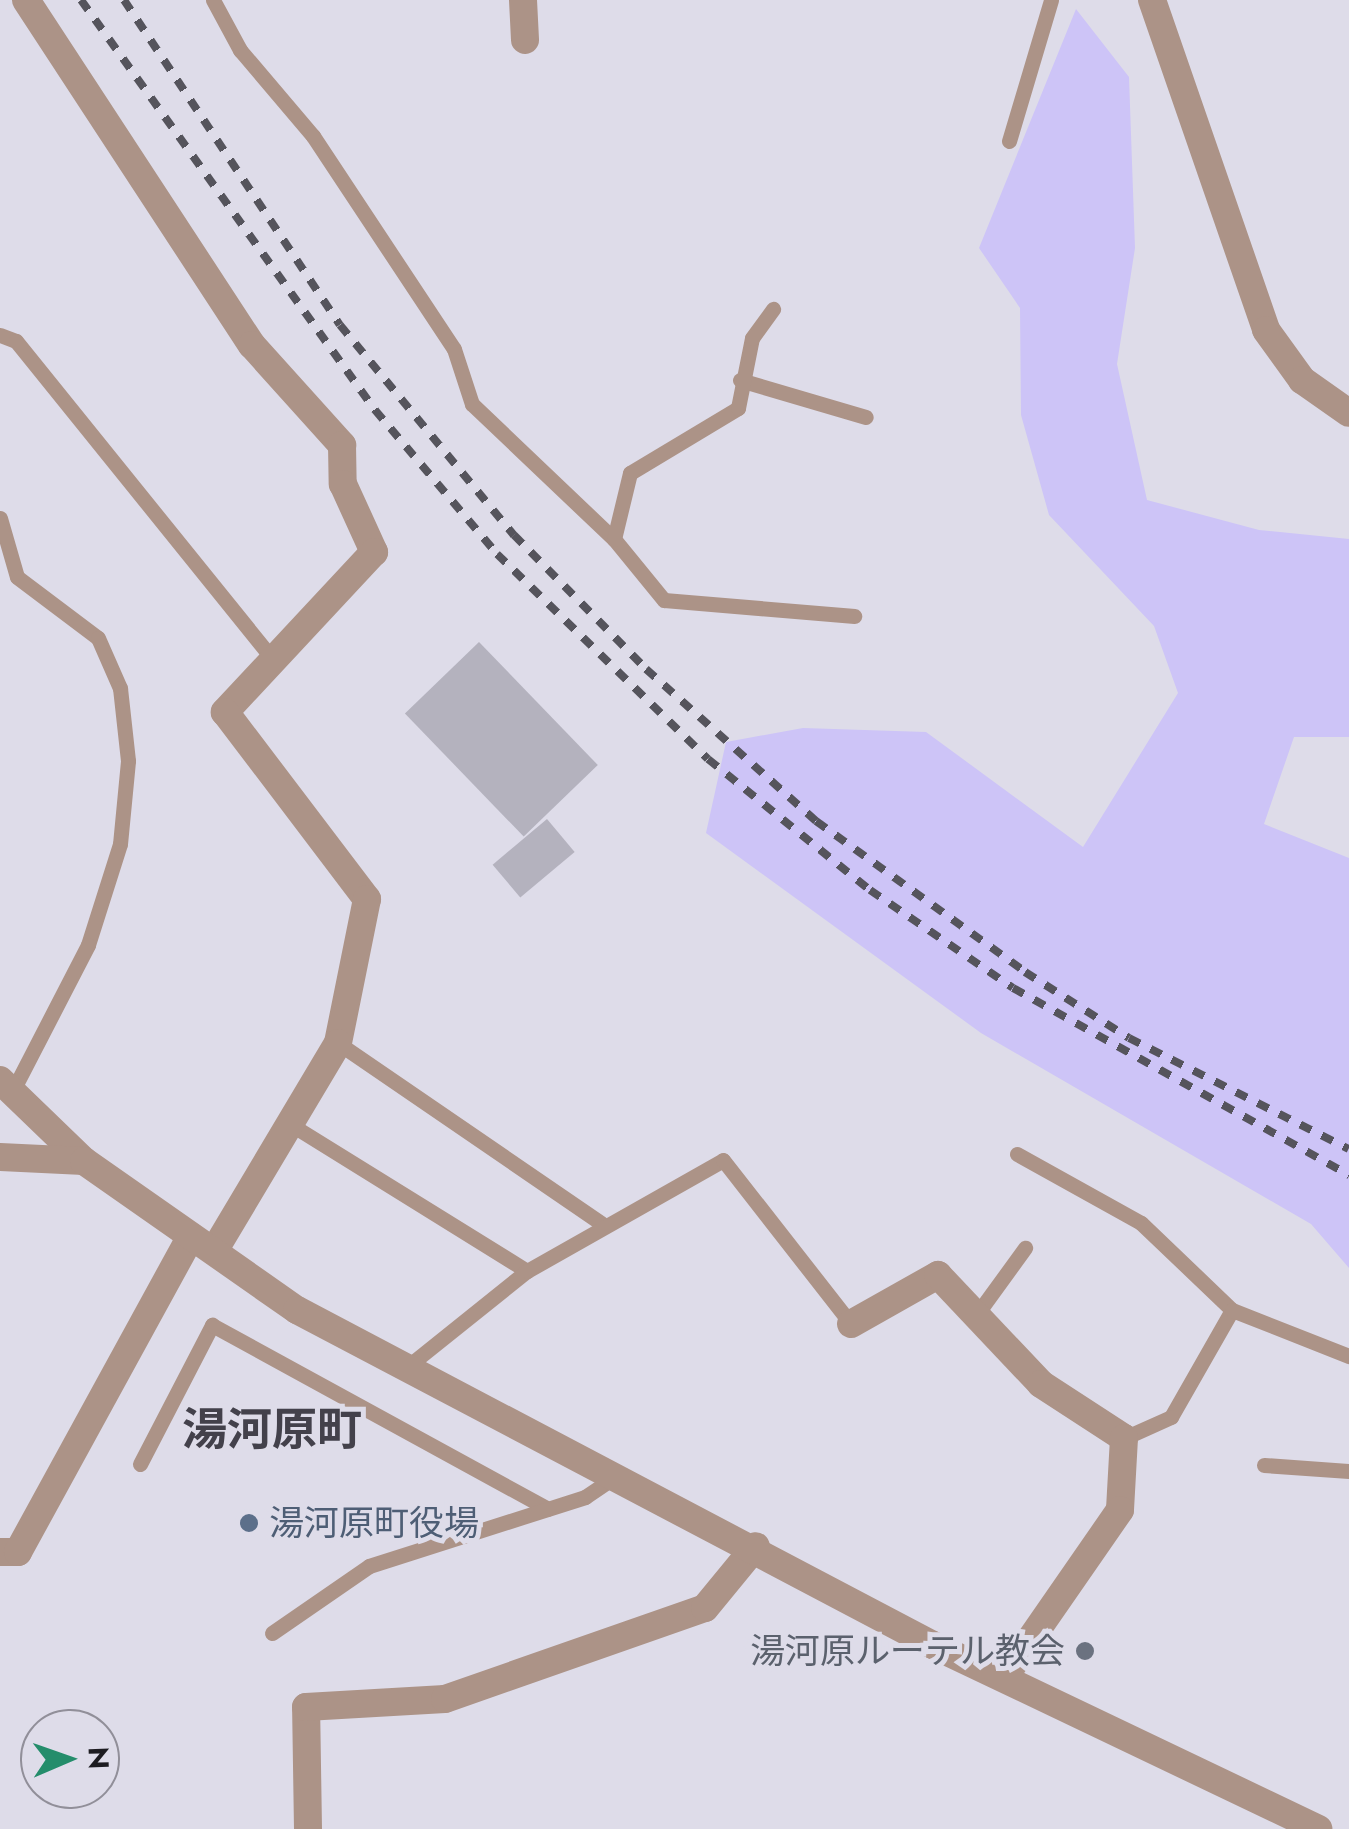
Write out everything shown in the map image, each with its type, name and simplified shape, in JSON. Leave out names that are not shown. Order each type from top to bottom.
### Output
[{"type":"street","points":[[0,1552],[18,1552],[202,1243],[290,1124],[338,1043],[367,899],[225,712],[374,552],[343,484],[342,445],[252,345],[26,0]]},
{"type":"street","points":[[523,0],[525,40]]},
{"type":"street","points":[[1152,0],[1266,330],[1302,380],[1349,413]]},
{"type":"street","points":[[6,1086],[84,1160],[297,1310],[1005,1676],[1318,1829]]},
{"type":"street","points":[[0,1157],[84,1160]]},
{"type":"street","points":[[851,1324],[938,1276],[1041,1384],[1124,1438],[1120,1510],[1005,1676]]},
{"type":"street","points":[[308,1829],[306,1707],[445,1699],[705,1608],[756,1546]]},
{"type":"lane","points":[[213,0],[240,50],[313,136],[454,349],[472,404],[614,539],[664,600],[854,616]]},
{"type":"lane","points":[[1009,141],[1050,0]]},
{"type":"lane","points":[[614,539],[630,473],[738,408],[740,380],[752,338],[773,308]]},
{"type":"lane","points":[[0,335],[16,341],[272,658]]},
{"type":"lane","points":[[740,380],[866,417]]},
{"type":"lane","points":[[0,518],[17,577],[98,638],[120,688],[128,761],[120,844],[88,945],[6,1086]]},
{"type":"lane","points":[[338,1043],[602,1223]]},
{"type":"lane","points":[[290,1124],[527,1271]]},
{"type":"lane","points":[[1017,1154],[1140,1223],[1232,1310],[1349,1356]]},
{"type":"lane","points":[[407,1367],[527,1271],[602,1223],[723,1160],[851,1324]]},
{"type":"lane","points":[[977,1314],[1026,1248]]},
{"type":"lane","points":[[1124,1438],[1171,1417],[1232,1310]]},
{"type":"lane","points":[[140,1464],[212,1325],[548,1509]]},
{"type":"lane","points":[[1264,1466],[1349,1471]]},
{"type":"lane","points":[[272,1634],[370,1566],[548,1509],[618,1475]]},
{"type":"shaded area","points":[[1076,9],[1129,77],[1135,248],[1117,364],[1147,500],[1259,530],[1349,539],[1349,737],[1294,737],[1264,824],[1349,858],[1349,1268],[1311,1224],[981,1033],[706,833],[726,742],[803,728],[926,732],[1083,847],[1178,693],[1154,626],[1049,515],[1021,415],[1020,308],[979,248]]},
{"type":"building","points":[[479,642],[598,765],[524,837],[405,714]]},
{"type":"building","points":[[547,819],[575,852],[520,898],[493,865]]},
{"type":"railway","points":[[81,0],[375,410],[497,554],[708,759],[870,890],[1013,988],[1349,1175]]},
{"type":"railway","points":[[124,0],[340,325],[514,535],[646,669],[816,821],[1025,972],[1129,1038],[1349,1149]]},
{"type":"place","name":"湯河原町役場","points":[[249,1523]]},
{"type":"place","name":"湯河原ルーテル教会","points":[[1085,1651]]},
{"type":"district","name":"湯河原町","points":[[272,1430]]}]
